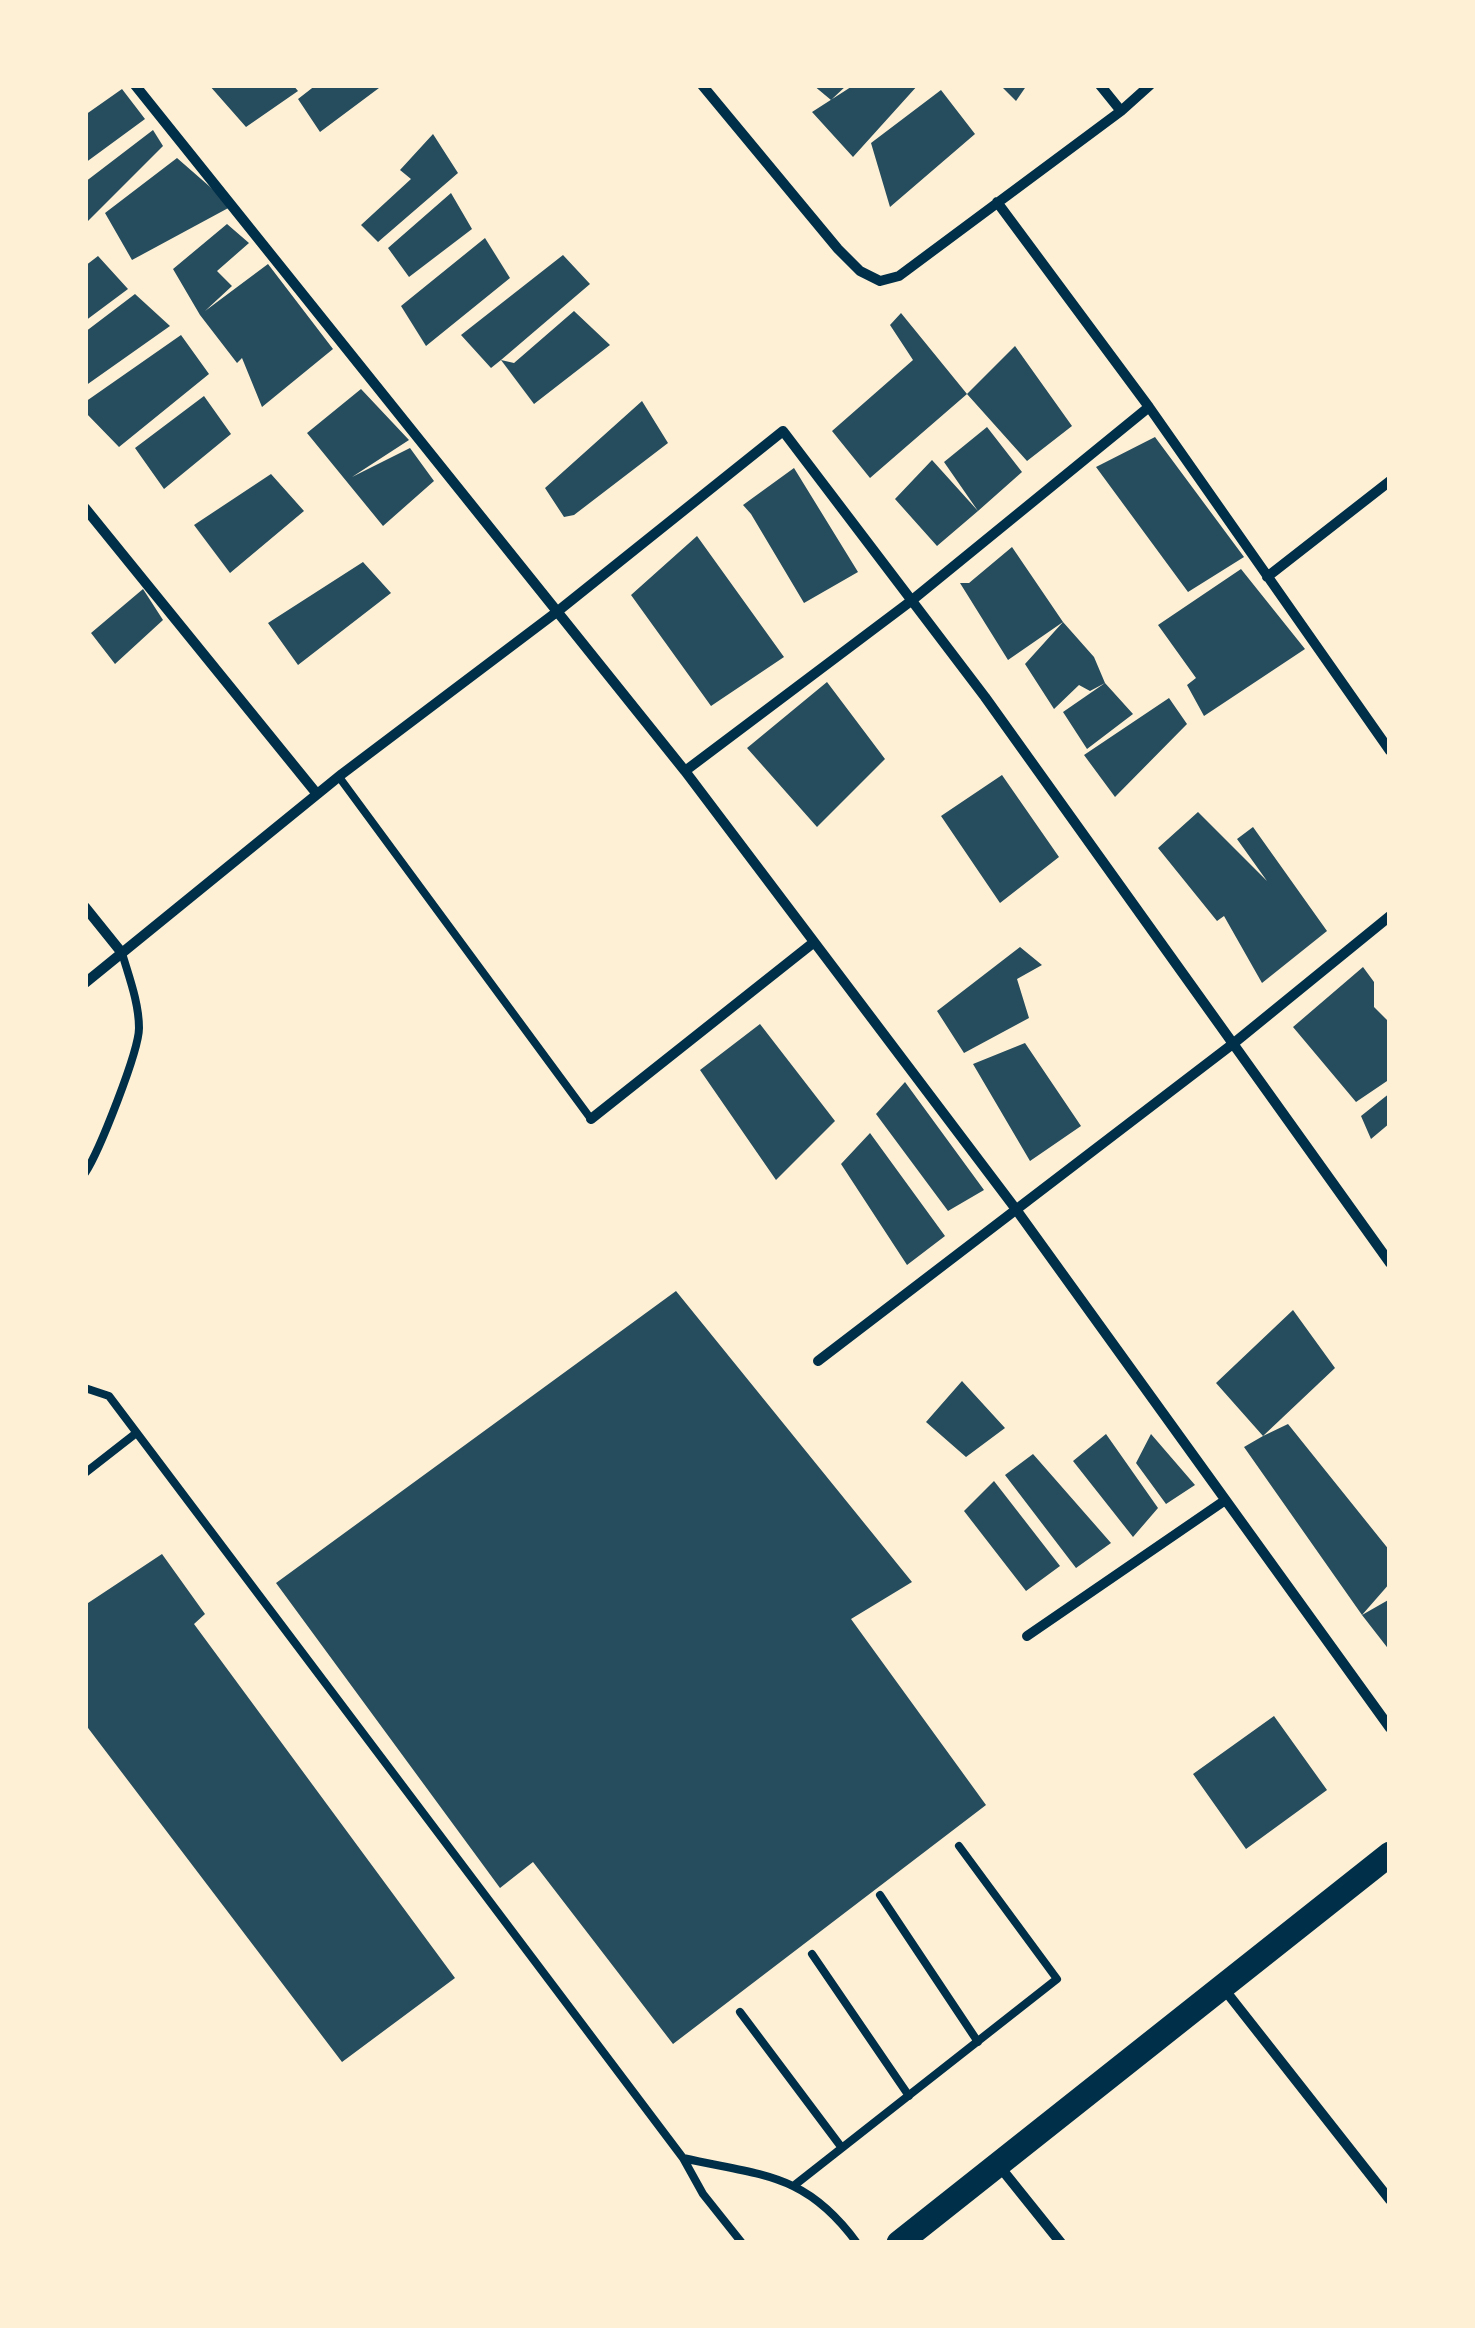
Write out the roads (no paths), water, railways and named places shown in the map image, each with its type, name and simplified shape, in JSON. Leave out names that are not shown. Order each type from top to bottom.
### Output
[{"type":"main road","points":[[899,2243],[1390,1854]]},
{"type":"street","points":[[135,85],[685,771],[1015,1208],[1390,1728]]},
{"type":"street","points":[[702,85],[838,249],[860,271],[880,281],[899,276],[1121,111],[1150,85]]},
{"type":"street","points":[[1100,85],[1121,111]]},
{"type":"street","points":[[997,202],[1149,407],[1390,751]]},
{"type":"street","points":[[685,771],[911,601],[1149,407]]},
{"type":"street","points":[[85,983],[338,777],[558,611],[783,431],[996,713],[1390,1263]]},
{"type":"street","points":[[1267,577],[1390,481]]},
{"type":"street","points":[[85,508],[317,794]]},
{"type":"street","points":[[85,907],[122,953]]},
{"type":"street","points":[[818,1361],[1234,1043],[1390,916]]},
{"type":"street","points":[[591,1118],[813,943]]},
{"type":"street","points":[[1027,1636],[1224,1502]]},
{"type":"street","points":[[1222,1988],[1390,2200]]},
{"type":"street","points":[[1000,2166],[1061,2243]]},
{"type":"lane","points":[[338,777],[591,1118]]},
{"type":"lane","points":[[85,1173],[112,1114],[140,1032],[137,1004],[122,953]]},
{"type":"lane","points":[[85,1388],[109,1396],[683,2158],[703,2194],[742,2243]]},
{"type":"lane","points":[[85,1473],[135,1434]]},
{"type":"lane","points":[[796,2184],[1057,1979],[959,1846]]},
{"type":"lane","points":[[880,1896],[978,2042]]},
{"type":"lane","points":[[812,1954],[909,2096]]},
{"type":"lane","points":[[740,2012],[842,2148]]},
{"type":"lane","points":[[683,2158],[796,2184],[822,2202],[856,2243]]}]
